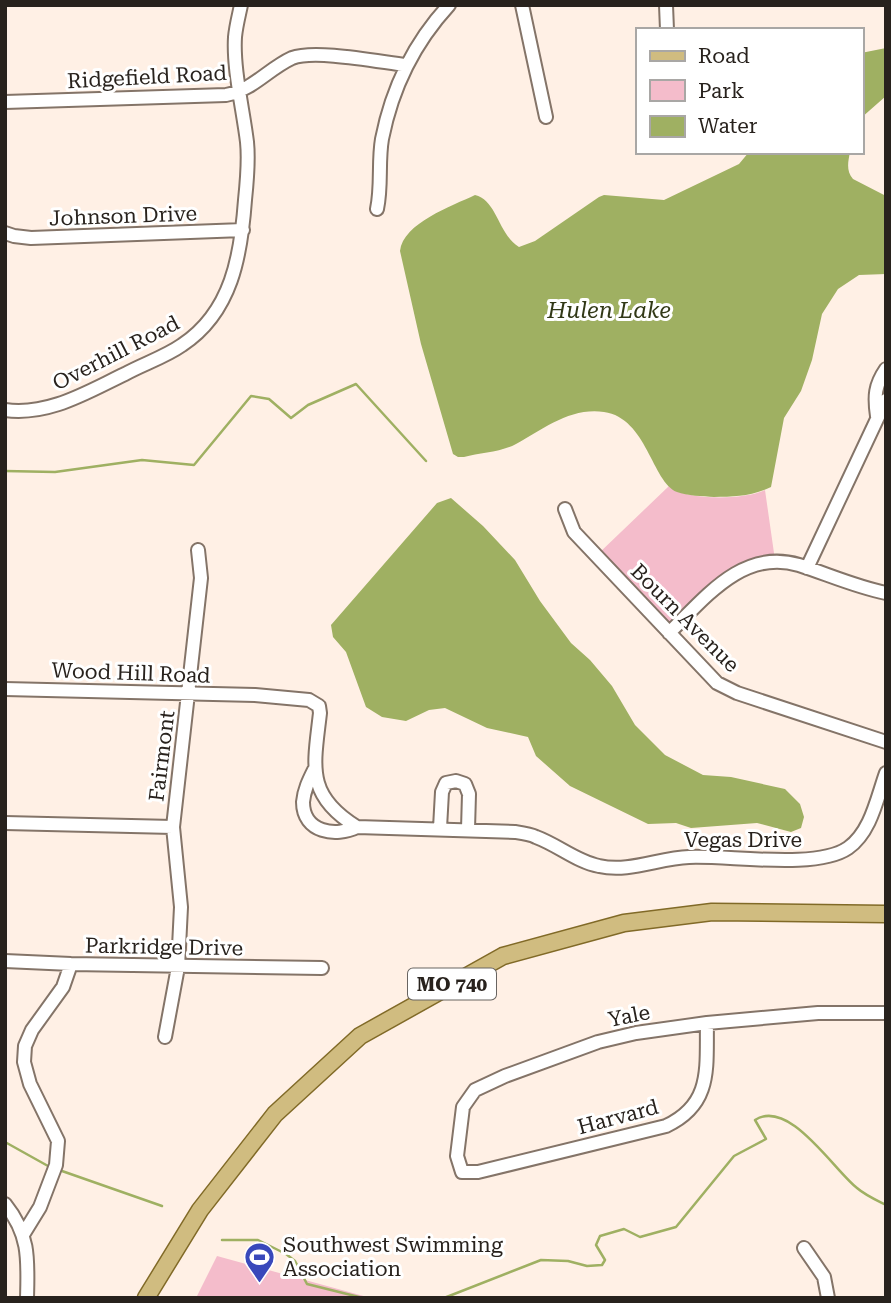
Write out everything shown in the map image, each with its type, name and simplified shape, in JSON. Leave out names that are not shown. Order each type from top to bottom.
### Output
[{"type":"main road","name":"MO 740","points":[[146,1298],[200,1210],[275,1114],[360,1036],[503,956],[624,923],[712,912],[886,914]]},
{"type":"street","name":"Overhill Road","points":[[5,410],[39,410],[63,404],[181,346],[208,321],[224,298],[237,266],[243,230],[248,152],[236,63],[235,36],[241,5]]},
{"type":"street","points":[[377,209],[381,188],[382,140],[395,94],[406,65],[428,28],[449,5]]},
{"type":"street","points":[[523,5],[546,117]]},
{"type":"street","points":[[666,5],[667,28]]},
{"type":"street","name":"Ridgefield Road","points":[[5,103],[226,95],[241,92],[293,58],[314,54],[406,65]]},
{"type":"street","name":"Johnson Drive","points":[[5,233],[32,239],[243,230]]},
{"type":"street","points":[[877,416],[874,394],[886,369]]},
{"type":"street","points":[[807,568],[886,400]]},
{"type":"street","name":"Bourn Avenue","points":[[565,509],[574,532],[717,683],[737,693],[886,742]]},
{"type":"street","name":"Fairmont","points":[[165,1037],[178,967],[181,908],[173,827],[201,578],[198,550]]},
{"type":"street","points":[[669,633],[726,579],[757,563],[776,561],[807,568],[886,593]]},
{"type":"street","name":"Wood Hill Road","points":[[5,689],[255,695],[309,700],[319,706],[314,770]]},
{"type":"street","points":[[314,770],[322,793],[340,816],[357,827]]},
{"type":"street","name":"Vegas Drive","points":[[314,770],[303,804],[311,823],[320,830],[344,833],[357,827],[516,832],[536,836],[598,866],[621,868],[688,857],[810,860],[830,856],[847,849],[862,835],[886,773]]},
{"type":"street","points":[[440,828],[442,792],[446,783],[456,781],[465,785],[469,794],[468,829]]},
{"type":"street","points":[[5,823],[173,827]]},
{"type":"street","name":"Parkridge Drive","points":[[5,961],[178,967],[322,968]]},
{"type":"street","points":[[24,1233],[40,1206],[56,1165],[58,1141],[30,1084],[24,1062],[25,1046],[32,1030],[64,987],[71,964]]},
{"type":"street","name":"Yale","points":[[462,1172],[457,1156],[463,1107],[475,1090],[505,1076],[598,1042],[636,1033],[707,1023],[818,1013],[886,1013]]},
{"type":"street","name":"Harvard","points":[[462,1172],[491,1169],[666,1126],[679,1120],[698,1101],[703,1090],[707,1023]]},
{"type":"street","points":[[5,1204],[24,1233],[28,1262],[27,1298]]},
{"type":"street","points":[[804,1248],[824,1277],[828,1298]]},
{"type":"green space","points":[[669,486],[688,494],[716,497],[744,496],[765,490],[775,560],[757,562],[668,632],[597,555]]},
{"type":"green space","name":"Southwest Swimming Association","points":[[217,1256],[371,1298],[196,1298]]},
{"type":"water","points":[[886,48],[886,96],[863,116],[863,53]]},
{"type":"water","name":"Hulen Lake","points":[[747,154],[850,154],[848,170],[853,179],[886,196],[886,274],[859,275],[838,289],[822,314],[812,360],[801,391],[784,418],[771,487],[729,497],[695,496],[677,492],[668,486],[630,426],[618,417],[604,412],[592,411],[569,416],[504,449],[464,457],[453,454],[421,344],[400,251],[410,232],[442,210],[475,195],[488,203],[506,234],[519,247],[535,241],[604,195],[664,200],[739,164]]},
{"type":"water","points":[[451,498],[483,526],[515,560],[540,601],[571,643],[612,686],[635,725],[665,755],[703,775],[731,777],[785,789],[800,804],[804,817],[801,828],[791,832],[757,823],[691,828],[676,823],[648,824],[570,786],[536,756],[528,737],[487,728],[445,708],[429,710],[406,721],[382,717],[366,707],[346,652],[333,637],[331,625],[437,503]]},
{"type":"waterway","points":[[5,471],[55,472],[142,460],[194,465],[251,396],[269,399],[291,418],[308,405],[356,384],[426,461]]},
{"type":"waterway","points":[[444,1298],[541,1260],[568,1261],[587,1266],[602,1265],[605,1260],[596,1245],[600,1236],[624,1229],[640,1237],[676,1227],[734,1156],[766,1139],[755,1120],[768,1116],[782,1119],[796,1127],[857,1188],[886,1205]]},
{"type":"waterway","points":[[5,1142],[48,1166]]},
{"type":"waterway","points":[[62,1171],[162,1206]]},
{"type":"waterway","points":[[222,1240],[258,1240],[295,1261],[307,1284],[363,1298]]},
{"type":"place","name":"Southwest Swimming Association","points":[[260,1284]]}]
